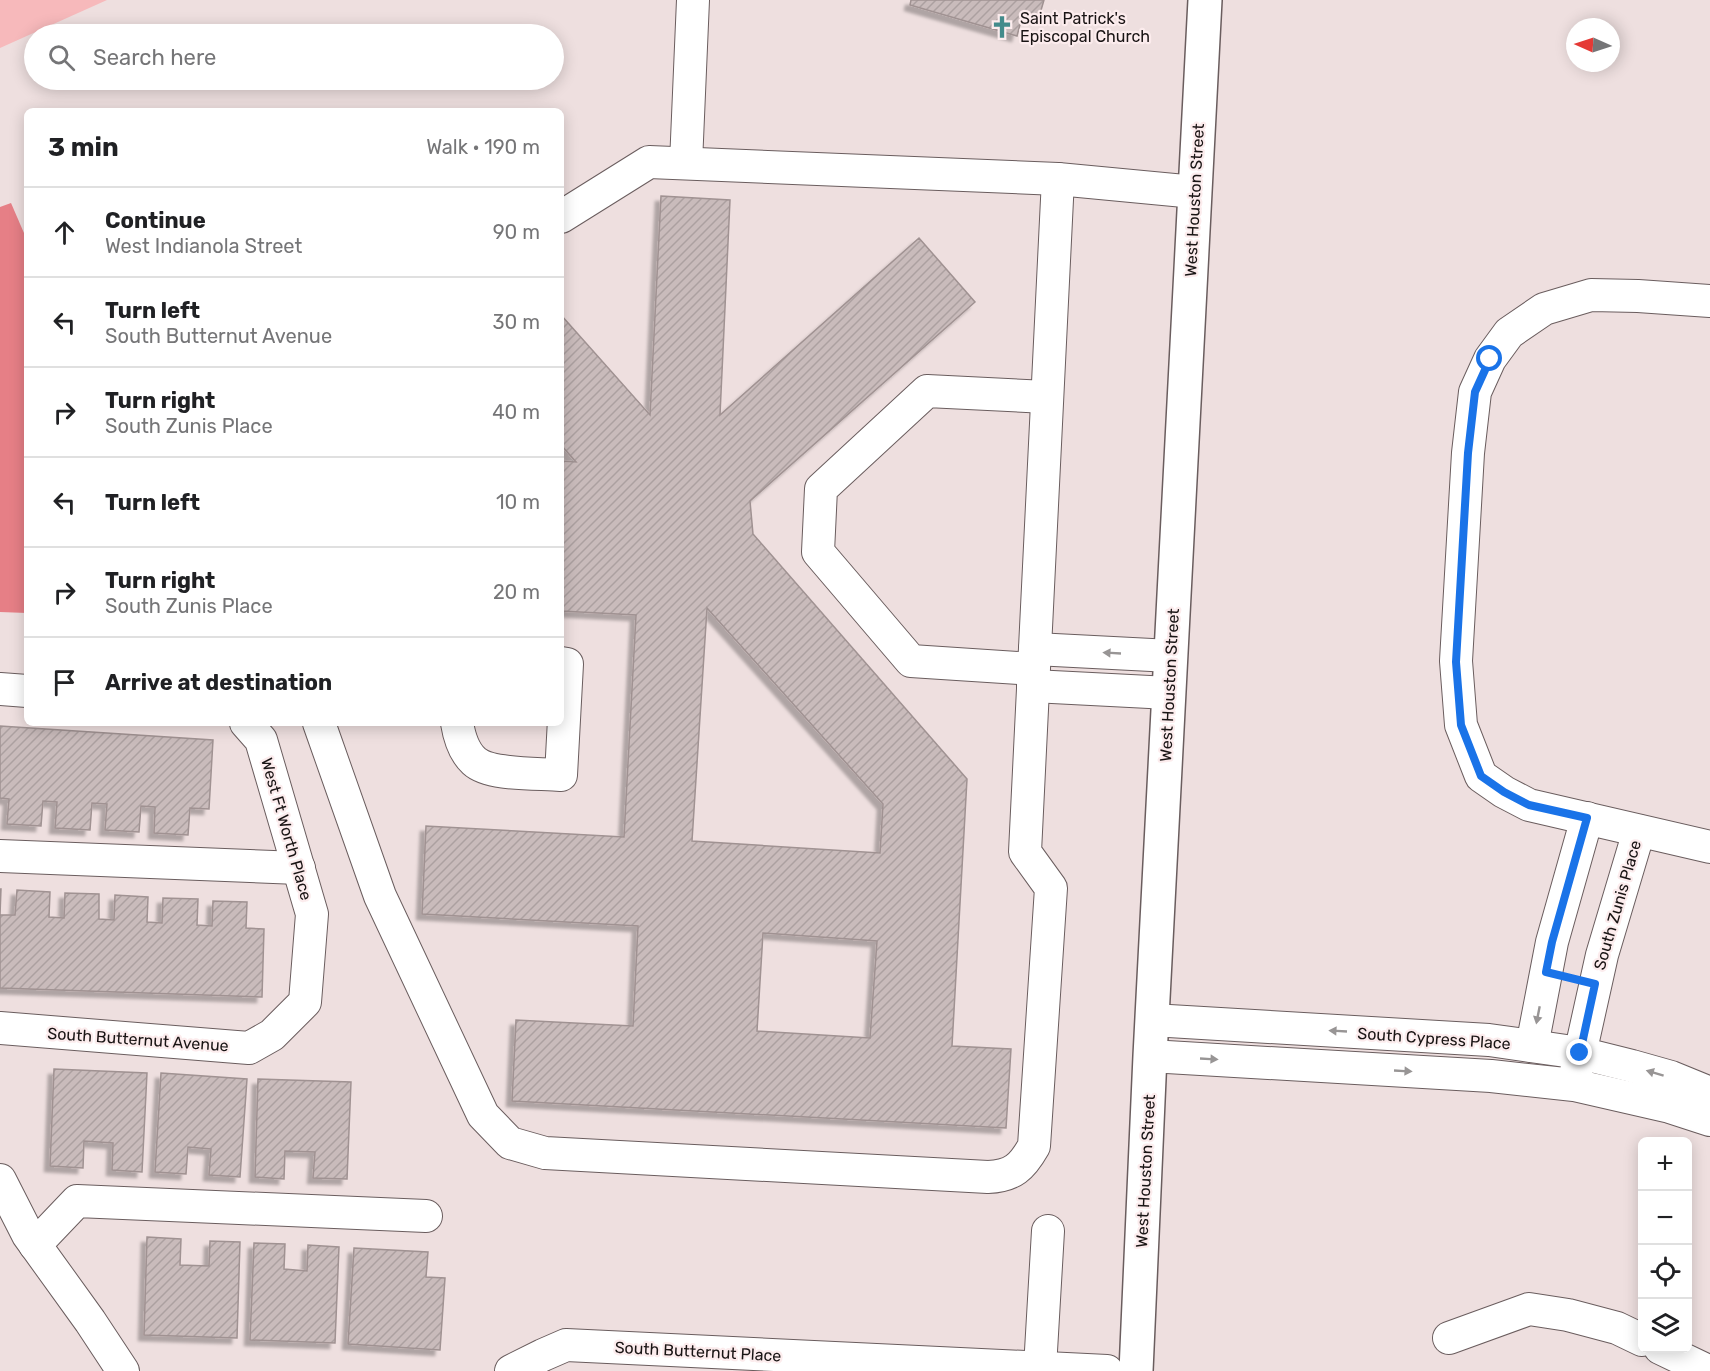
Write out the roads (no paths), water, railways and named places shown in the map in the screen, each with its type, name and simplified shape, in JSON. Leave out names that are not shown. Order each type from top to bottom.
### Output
[{"type":"main road","name":"West Houston Street","points":[[1136,1371],[1150,1056],[1205,0]]},
{"type":"street","points":[[686,163],[693,0]]},
{"type":"street","points":[[564,215],[649,162],[1058,179],[1195,192]]},
{"type":"street","points":[[320,726],[380,896],[483,1115],[510,1143],[545,1153],[995,1177],[1002,1177],[1016,1170],[1034,1146],[1052,888],[1025,852],[1058,179]]},
{"type":"street","points":[[1710,301],[1591,295],[1544,309],[1509,333],[1490,359],[1475,392],[1468,465],[1456,662],[1461,725],[1481,776],[1504,792],[1529,805],[1710,847]]},
{"type":"street","points":[[1047,397],[927,391],[821,489],[818,552],[911,661],[1034,668],[1169,693]]},
{"type":"street","points":[[1034,668],[1171,656]]},
{"type":"street","points":[[564,663],[567,663],[564,719]]},
{"type":"street","points":[[0,689],[24,691]]},
{"type":"street","name":"West Ft Worth Place","points":[[249,726],[261,740],[312,914],[305,1002],[272,1035]]},
{"type":"street","points":[[458,726],[460,739],[474,762],[496,771],[561,775],[564,726]]},
{"type":"street","points":[[1532,1046],[1552,942],[1587,818]]},
{"type":"street","name":"South Zunis Place","points":[[1574,1085],[1602,955],[1639,831]]},
{"type":"street","points":[[0,856],[299,868]]},
{"type":"street","points":[[1546,972],[1595,984]]},
{"type":"street","name":"South Cypress Place","points":[[1152,1020],[1489,1040],[1580,1053],[1671,1077],[1710,1093]]},
{"type":"street","name":"South Butternut Avenue","points":[[0,1028],[249,1048],[272,1035]]},
{"type":"street","name":"South Cypress Place","points":[[1150,1056],[1491,1076],[1574,1085],[1670,1107],[1710,1120]]},
{"type":"street","points":[[0,1180],[19,1233],[90,1321],[123,1371]]},
{"type":"street","points":[[19,1233],[77,1201],[426,1216]]},
{"type":"street","points":[[1033,1369],[1048,1231]]},
{"type":"street","points":[[1449,1338],[1529,1310],[1568,1315],[1617,1328],[1638,1338]]},
{"type":"street","name":"South Butternut Place","points":[[511,1371],[566,1345],[622,1359],[1107,1371]]},
{"type":"street","points":[[1670,1353],[1708,1371]]},
{"type":"place","name":"Saint Patrick's Episcopal Church","points":[[1002,27]]}]
